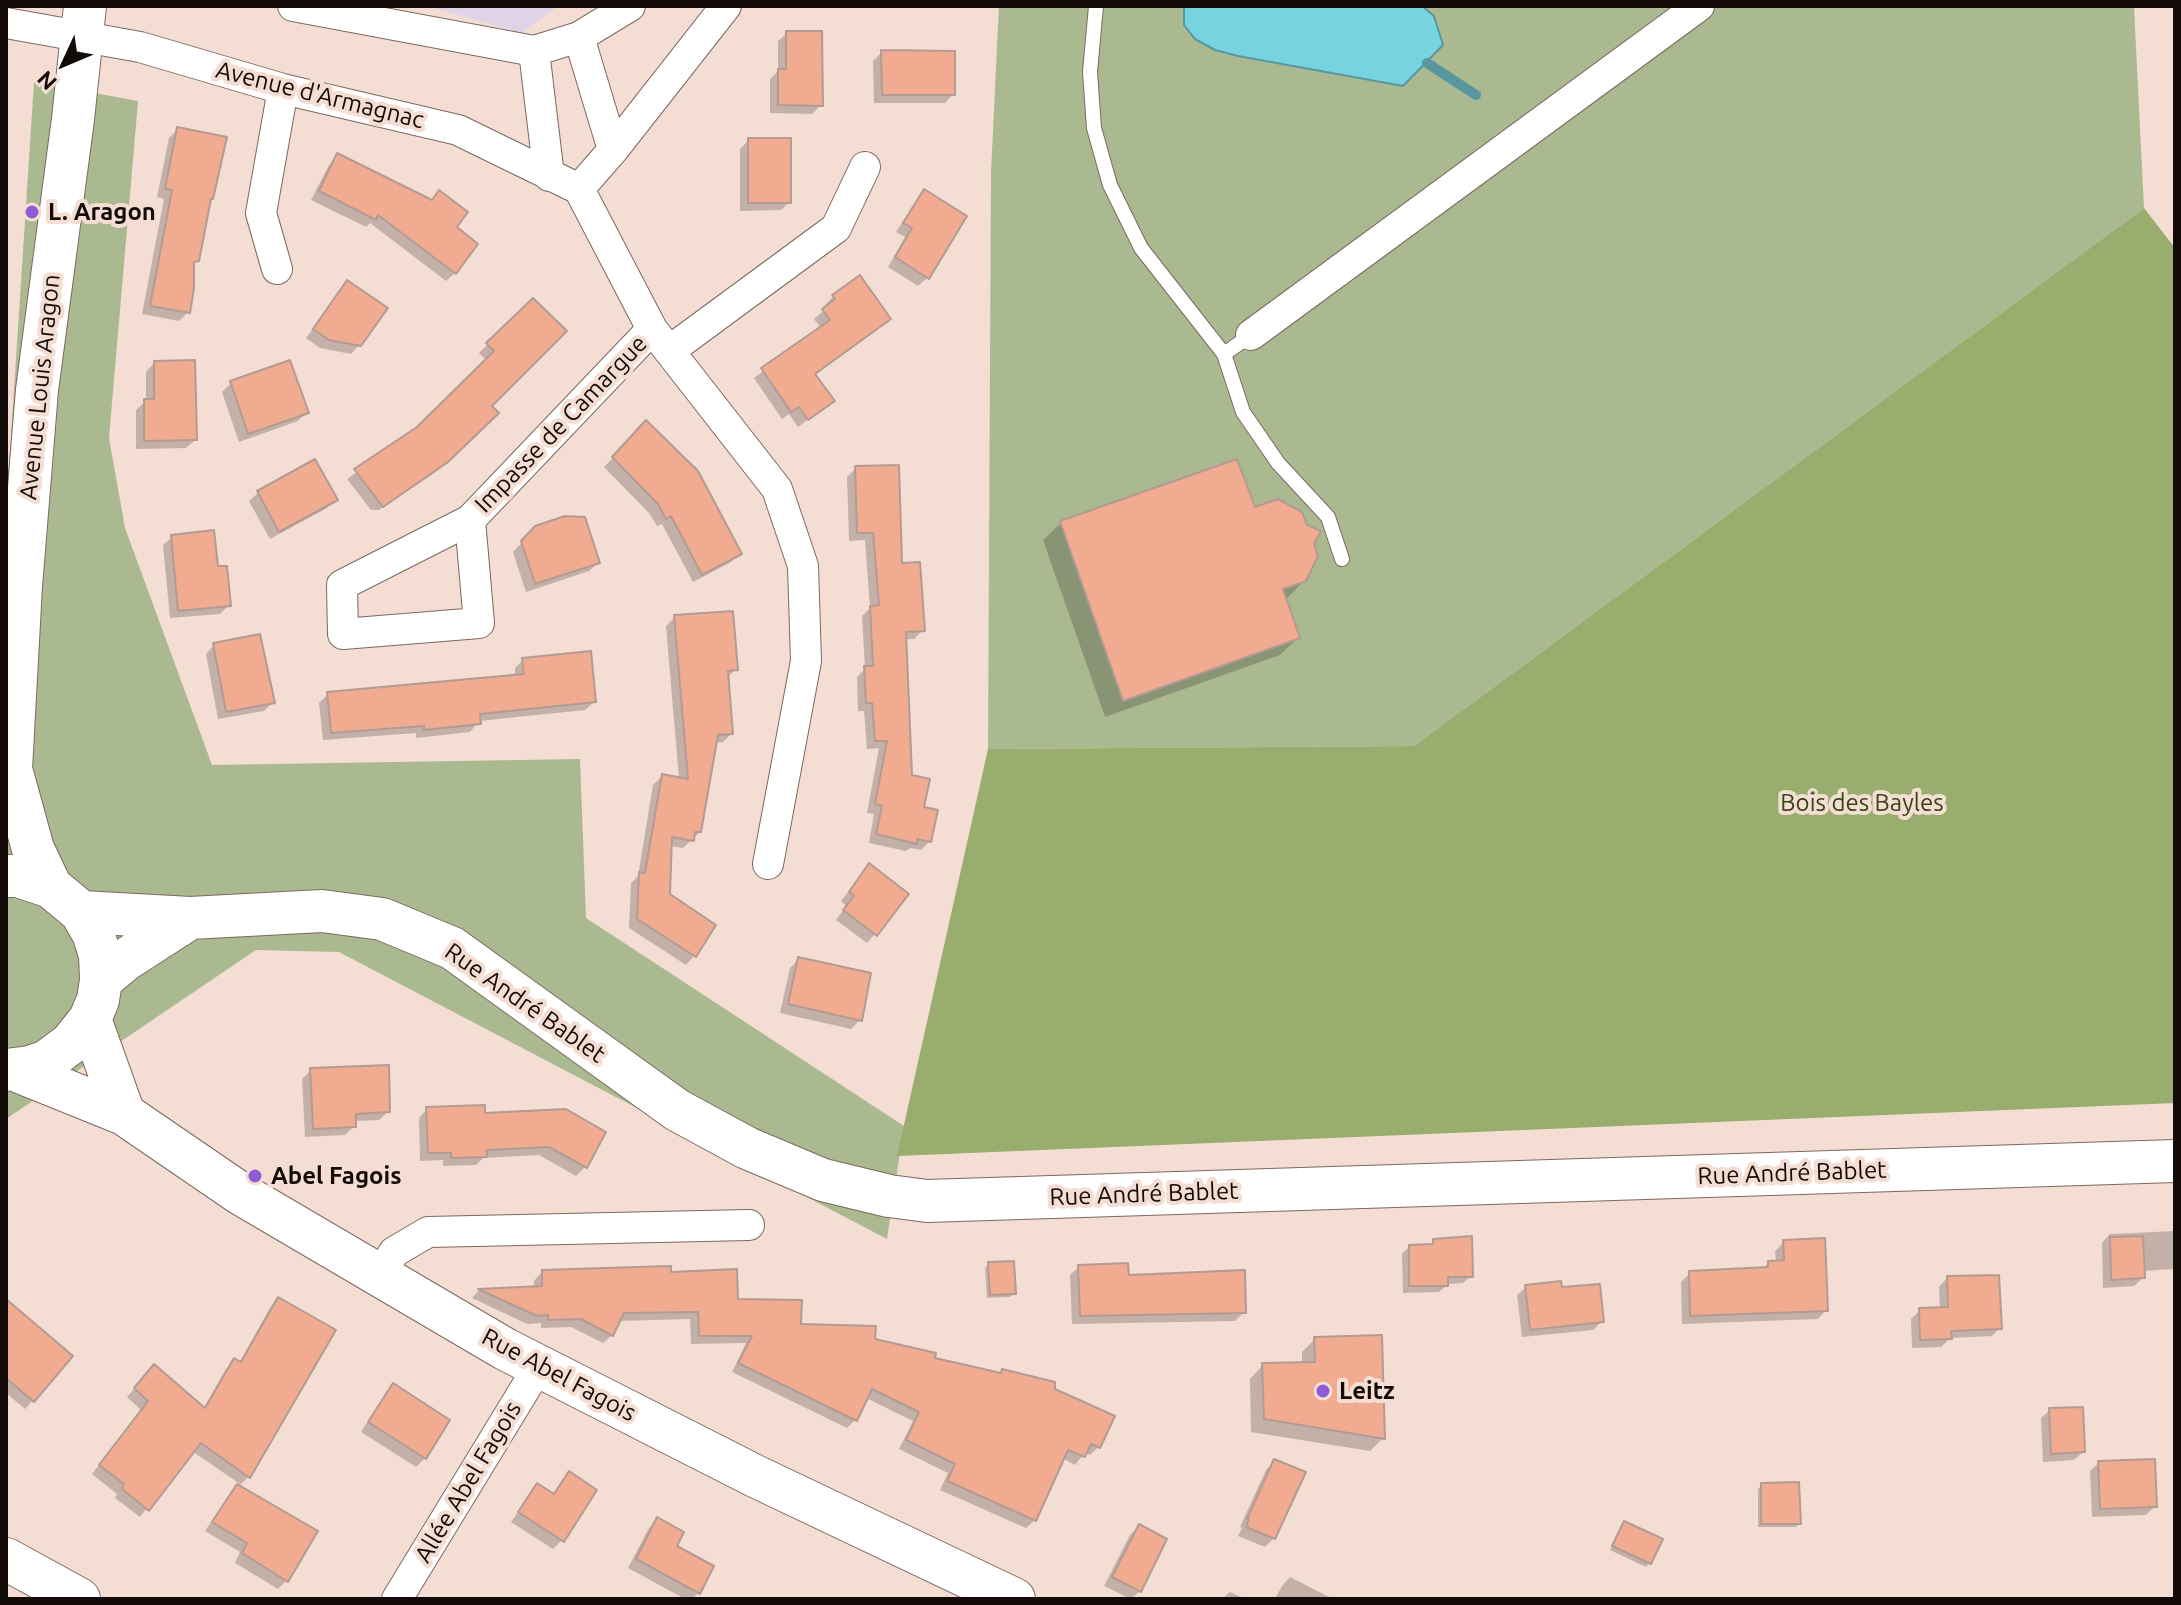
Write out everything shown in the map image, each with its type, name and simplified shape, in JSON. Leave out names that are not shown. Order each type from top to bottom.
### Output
[{"type":"main road","name":"Avenue Louis Aragon","points":[[84,21],[37,390],[8,774],[33,849],[66,900],[93,933],[100,955],[101,980]]},
{"type":"main road","name":"Rue André Bablet","points":[[6,876],[18,876],[66,900],[190,918],[322,911],[382,919],[452,948],[677,1110],[747,1148],[823,1180],[889,1196],[927,1201],[2175,1161]]},
{"type":"main road","name":"Rue André Bablet","points":[[101,980],[125,960],[190,918]]},
{"type":"main road","points":[[11,1070],[47,1061],[71,1043],[90,1019],[98,1000],[101,980]]},
{"type":"main road","points":[[90,1019],[124,1114]]},
{"type":"main road","name":"Rue Abel Fagois","points":[[11,1070],[124,1114],[241,1194],[539,1366],[755,1476],[1014,1599]]},
{"type":"main road","points":[[6,1559],[79,1599]]},
{"type":"street","points":[[293,6],[534,51],[579,37],[630,6]]},
{"type":"street","points":[[726,6],[579,189],[661,340],[777,489],[803,566],[806,661],[768,864]]},
{"type":"street","points":[[1251,335],[1699,6]]},
{"type":"street","name":"Avenue d'Armagnac","points":[[6,23],[84,21],[140,47],[283,89],[458,130],[579,189]]},
{"type":"street","points":[[579,37],[613,150]]},
{"type":"street","points":[[534,51],[549,176]]},
{"type":"street","points":[[277,269],[261,213],[283,89]]},
{"type":"street","name":"Impasse de Camargue","points":[[470,520],[479,623],[343,634],[342,585],[470,520],[661,340],[836,228],[865,167]]},
{"type":"street","points":[[379,1276],[394,1252],[428,1232],[749,1225]]},
{"type":"street","name":"Allée Abel Fagois","points":[[397,1599],[539,1366]]},
{"type":"lane","points":[[1096,6],[1090,72],[1094,128],[1110,185],[1141,248],[1224,354],[1243,412],[1278,463],[1328,517],[1342,559]]},
{"type":"lane","points":[[1224,354],[1251,335]]},
{"type":"shaded area","points":[[427,6],[558,6],[521,33]]},
{"type":"green space","points":[[999,6],[2134,6],[2144,208],[1414,746],[988,749],[991,172]]},
{"type":"green space","points":[[34,82],[138,101],[109,438],[125,528],[212,765],[580,759],[586,918],[904,1126],[887,1239],[339,952],[256,950],[6,1119],[6,473],[9,467]]},
{"type":"green space","name":"Bois des Bayles","points":[[2144,208],[2175,248],[2175,1103],[897,1156],[988,749],[1414,746]]},
{"type":"water","points":[[1184,6],[1422,6],[1434,16],[1443,45],[1403,86],[1215,50],[1195,39],[1184,25]]},
{"type":"building","points":[[786,31],[822,31],[823,106],[778,105],[778,69],[786,69]]},
{"type":"building","points":[[881,50],[955,51],[955,95],[882,95]]},
{"type":"building","points":[[177,127],[227,137],[199,261],[194,262],[190,313],[150,306],[172,190],[165,189]]},
{"type":"building","points":[[748,138],[791,138],[791,203],[748,203]]},
{"type":"building","points":[[337,153],[432,200],[439,190],[468,212],[457,227],[478,244],[456,274],[378,215],[376,220],[319,191]]},
{"type":"building","points":[[924,189],[967,216],[929,279],[895,257],[912,228],[903,223]]},
{"type":"building","points":[[860,275],[891,319],[815,374],[835,401],[808,420],[799,407],[791,412],[761,368],[830,320],[822,309],[835,299],[832,295]]},
{"type":"building","points":[[347,280],[388,308],[361,346],[329,340],[313,329]]},
{"type":"building","points":[[533,298],[567,331],[492,406],[499,413],[448,462],[383,507],[354,469],[417,427],[494,351],[486,343]]},
{"type":"building","points":[[195,360],[197,440],[144,441],[144,399],[154,399],[154,361]]},
{"type":"building","points":[[290,360],[309,413],[248,434],[230,381]]},
{"type":"building","points":[[646,420],[698,471],[742,554],[702,575],[671,516],[666,519],[658,504],[612,457]]},
{"type":"building","points":[[315,459],[338,500],[279,532],[257,491]]},
{"type":"building","points":[[1237,459],[1255,507],[1278,499],[1302,512],[1307,525],[1321,531],[1314,544],[1318,556],[1306,581],[1283,589],[1300,638],[1123,701],[1060,521]]},
{"type":"building","points":[[899,465],[902,563],[920,562],[925,631],[906,632],[912,775],[930,779],[924,807],[938,810],[931,842],[917,839],[917,844],[876,834],[882,806],[875,804],[887,741],[875,741],[872,703],[866,703],[864,666],[873,666],[870,606],[879,605],[873,533],[857,533],[855,466]]},
{"type":"building","points":[[565,516],[585,517],[600,563],[535,584],[521,541],[535,526]]},
{"type":"building","points":[[214,530],[218,566],[227,566],[231,606],[178,611],[171,535]]},
{"type":"building","points":[[733,611],[738,670],[728,671],[733,734],[718,735],[701,832],[695,832],[694,841],[672,837],[670,894],[716,925],[696,957],[637,919],[639,872],[645,873],[662,774],[688,779],[674,615]]},
{"type":"building","points":[[260,634],[275,703],[226,712],[213,643]]},
{"type":"building","points":[[591,651],[596,702],[480,714],[481,724],[424,730],[424,726],[331,733],[327,692],[524,674],[522,658]]},
{"type":"building","points":[[869,863],[909,894],[877,936],[843,910],[854,896],[849,892]]},
{"type":"building","points":[[798,957],[871,973],[862,1021],[788,1004]]},
{"type":"building","points":[[389,1065],[390,1112],[356,1114],[356,1127],[313,1129],[310,1068]]},
{"type":"building","points":[[485,1105],[485,1113],[566,1109],[606,1132],[587,1168],[549,1147],[487,1150],[487,1157],[451,1158],[451,1153],[428,1153],[426,1107]]},
{"type":"building","points":[[1472,1236],[1473,1277],[1448,1277],[1448,1286],[1409,1286],[1409,1245],[1433,1244],[1433,1239]]},
{"type":"building","points":[[2143,1236],[2145,1278],[2111,1280],[2110,1237]]},
{"type":"building","points":[[1825,1238],[1828,1311],[1690,1316],[1689,1271],[1768,1267],[1768,1261],[1784,1260],[1783,1240]]},
{"type":"building","points":[[1014,1261],[1016,1294],[990,1295],[988,1262]]},
{"type":"building","points":[[1128,1263],[1129,1275],[1245,1270],[1246,1313],[1080,1316],[1078,1265]]},
{"type":"building","points":[[671,1266],[671,1272],[737,1269],[738,1299],[802,1300],[801,1324],[876,1326],[875,1339],[936,1353],[935,1358],[1055,1382],[1055,1389],[1115,1416],[1100,1448],[1091,1444],[1085,1457],[1068,1450],[1036,1521],[947,1481],[955,1464],[906,1440],[919,1412],[872,1389],[857,1421],[738,1363],[752,1336],[699,1336],[698,1312],[624,1313],[613,1336],[581,1319],[548,1320],[548,1315],[537,1316],[478,1289],[542,1286],[542,1270]]},
{"type":"building","points":[[1999,1275],[2002,1329],[1951,1331],[1952,1339],[1920,1340],[1919,1308],[1948,1307],[1947,1276]]},
{"type":"building","points":[[1561,1281],[1562,1287],[1600,1284],[1604,1322],[1530,1330],[1525,1285]]},
{"type":"building","points":[[278,1297],[336,1330],[250,1478],[201,1443],[149,1511],[122,1489],[124,1484],[99,1465],[148,1401],[134,1388],[154,1364],[205,1408],[234,1358],[241,1362]]},
{"type":"building","points":[[6,1299],[73,1356],[34,1402],[6,1378]]},
{"type":"building","name":"Leitz","points":[[1382,1335],[1385,1439],[1264,1419],[1262,1363],[1315,1362],[1314,1337]]},
{"type":"building","points":[[393,1383],[450,1420],[426,1459],[368,1422]]},
{"type":"building","points":[[2083,1407],[2085,1452],[2051,1454],[2049,1408]]},
{"type":"building","points":[[1274,1459],[1306,1472],[1275,1539],[1246,1527]]},
{"type":"building","points":[[2155,1459],[2157,1507],[2100,1509],[2098,1461]]},
{"type":"building","points":[[569,1471],[597,1490],[564,1542],[518,1512],[537,1483],[554,1494]]},
{"type":"building","points":[[1799,1482],[1801,1524],[1761,1524],[1761,1483]]},
{"type":"building","points":[[237,1484],[318,1531],[288,1582],[242,1553],[247,1543],[212,1522]]},
{"type":"building","points":[[657,1517],[684,1532],[677,1546],[714,1566],[700,1594],[636,1559]]},
{"type":"building","points":[[1624,1521],[1663,1539],[1651,1564],[1612,1546]]},
{"type":"building","points":[[1139,1524],[1167,1539],[1141,1592],[1112,1577]]},
{"type":"waterway","points":[[1427,63],[1476,95]]},
{"type":"place","name":"L. Aragon","points":[[32,212]]},
{"type":"place","name":"Abel Fagois","points":[[255,1176]]},
{"type":"place","name":"Leitz","points":[[1323,1391]]}]
